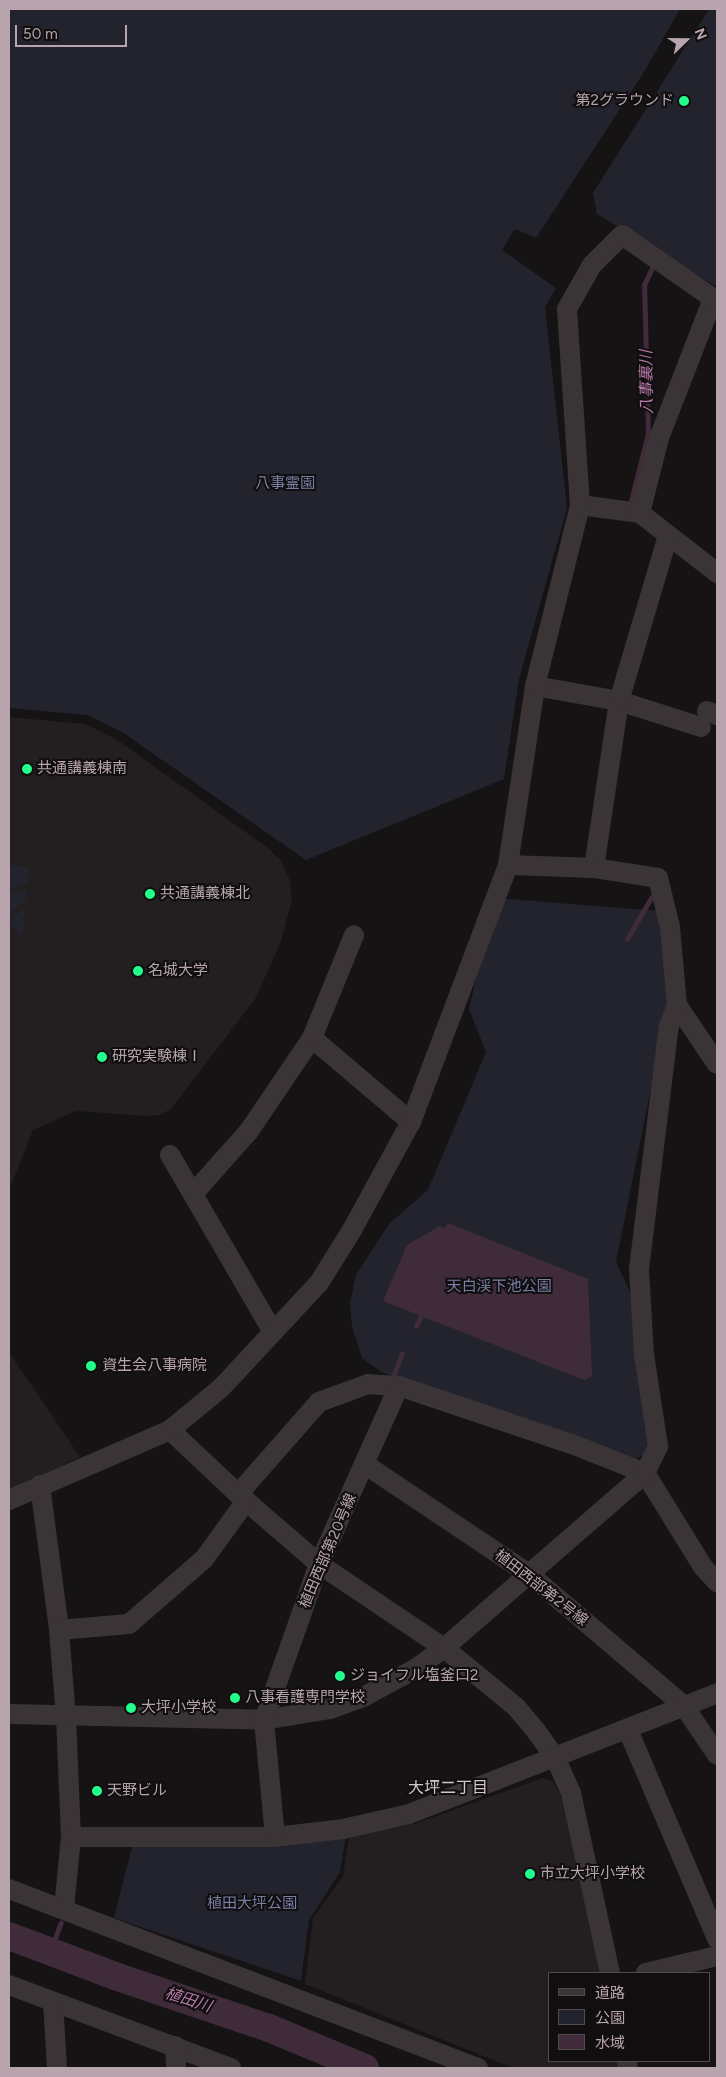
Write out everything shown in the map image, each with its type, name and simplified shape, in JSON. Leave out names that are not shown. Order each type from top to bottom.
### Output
[{"type":"street","points":[[9,1500],[170,1430],[221,1388],[319,1284],[411,1122],[508,865],[535,686],[580,505],[567,309],[592,265],[622,235],[715,300],[659,438],[640,512]]},
{"type":"street","points":[[580,505],[640,512],[717,573]]},
{"type":"street","points":[[594,868],[618,701],[668,536]]},
{"type":"street","points":[[535,686],[708,718]]},
{"type":"street","points":[[9,1714],[66,1717],[264,1720],[330,1709],[365,1696],[416,1669],[444,1648],[645,1473],[658,1446],[644,1354],[639,1269],[669,1026],[677,997],[670,927],[658,878],[594,868],[508,865]]},
{"type":"street","points":[[193,1194],[249,1131],[312,1038],[354,935]]},
{"type":"street","points":[[677,997],[717,1064]]},
{"type":"street","points":[[312,1038],[411,1122]]},
{"type":"street","points":[[170,1155],[273,1332]]},
{"type":"street","points":[[59,1630],[129,1624],[204,1559],[242,1498],[319,1402],[368,1384],[400,1386],[576,1446],[645,1473],[715,1575]]},
{"type":"street","name":"植田西部第20号線","points":[[264,1720],[319,1564],[366,1465],[400,1386]]},
{"type":"street","points":[[170,1430],[242,1498],[319,1564],[444,1648],[516,1707],[555,1757],[571,1793],[610,1972]]},
{"type":"street","name":"植田西部第2号線","points":[[366,1465],[529,1574],[684,1706],[717,1755]]},
{"type":"street","points":[[40,1486],[59,1630],[66,1717],[71,1837],[64,1908]]},
{"type":"street","points":[[71,1837],[275,1837],[343,1829],[409,1814],[628,1730],[717,1693]]},
{"type":"street","points":[[264,1720],[275,1837]]},
{"type":"street","points":[[628,1730],[717,1939]]},
{"type":"street","points":[[9,1889],[64,1908],[478,2068]]},
{"type":"street","points":[[650,1972],[717,1956]]},
{"type":"street","points":[[9,1985],[231,2068]]},
{"type":"street","points":[[53,2002],[57,2068]]},
{"type":"street","points":[[175,2046],[176,2068]]},
{"type":"shaded area","name":"名城大学","points":[[9,717],[85,724],[116,739],[268,848],[281,861],[290,881],[292,900],[280,944],[255,999],[171,1109],[159,1115],[145,1116],[76,1111],[33,1130],[9,1190]]},
{"type":"shaded area","points":[[9,1352],[80,1457],[9,1491]]},
{"type":"shaded area","points":[[543,1778],[553,1781],[571,1817],[601,1972],[548,1972],[548,2062],[618,2062],[620,2068],[513,2068],[305,1984],[313,1918],[343,1876],[349,1836],[414,1824]]},
{"type":"green space","name":"八事霊園","points":[[9,9],[680,9],[644,72],[536,238],[515,229],[502,250],[556,288],[545,307],[567,508],[519,679],[504,779],[306,860],[122,732],[87,715],[9,708]]},
{"type":"green space","name":"第2グラウンド","points":[[709,9],[717,9],[717,287],[597,214],[593,193]]},
{"type":"green space","points":[[9,865],[29,867],[28,883],[9,889]]},
{"type":"green space","points":[[27,889],[26,900],[9,914],[9,895]]},
{"type":"green space","name":"天白渓下池公園","points":[[495,898],[660,911],[671,988],[616,1262],[633,1298],[651,1441],[648,1453],[635,1459],[381,1372],[362,1358],[352,1327],[350,1303],[356,1275],[389,1224],[428,1190],[486,1052],[469,1009]]},
{"type":"green space","points":[[25,908],[22,937],[9,922]]},
{"type":"green space","name":"植田大坪公園","points":[[346,1836],[340,1872],[309,1920],[301,1981],[114,1918],[133,1843],[281,1847]]},
{"type":"water","points":[[448,1223],[588,1279],[592,1376],[584,1380],[383,1301],[407,1245],[440,1226],[445,1228]]},
{"type":"waterway","name":"八事裏川","points":[[631,501],[648,434],[644,285],[654,264]]},
{"type":"waterway","points":[[627,939],[651,898]]},
{"type":"waterway","name":"八事裏川","points":[[416,1326],[420,1318]]},
{"type":"waterway","name":"八事裏川","points":[[393,1376],[402,1354]]},
{"type":"waterway","name":"八事裏川","points":[[50,1951],[61,1923]]},
{"type":"waterway","name":"植田川","points":[[9,1936],[115,1976],[269,2028],[365,2068]]},
{"type":"place","name":"第2グラウンド","points":[[684,101]]},
{"type":"place","name":"共通講義棟南","points":[[27,769]]},
{"type":"place","name":"共通講義棟北","points":[[150,894]]},
{"type":"place","name":"名城大学","points":[[138,971]]},
{"type":"place","name":"研究実験棟Ⅰ","points":[[102,1057]]},
{"type":"place","name":"資生会八事病院","points":[[91,1366]]},
{"type":"place","name":"ジョイフル塩釜口2","points":[[340,1676]]},
{"type":"place","name":"八事看護専門学校","points":[[235,1698]]},
{"type":"place","name":"大坪小学校","points":[[131,1708]]},
{"type":"place","name":"天野ビル","points":[[97,1791]]},
{"type":"place","name":"市立大坪小学校","points":[[530,1874]]},
{"type":"district","name":"大坪二丁目","points":[[448,1788]]}]
